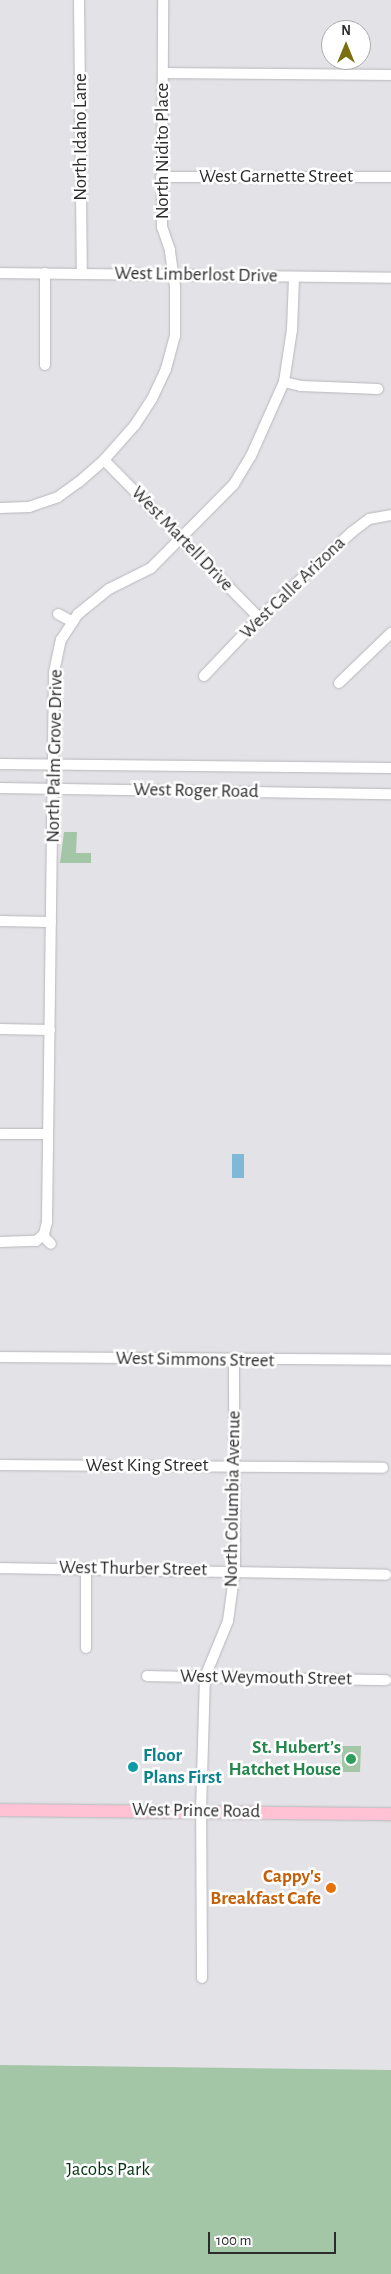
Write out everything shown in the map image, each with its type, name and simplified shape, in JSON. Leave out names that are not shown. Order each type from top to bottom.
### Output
[{"type":"main road","name":"West Prince Road","points":[[0,1810],[391,1814]]},
{"type":"street","name":"North Idaho Lane","points":[[79,0],[82,274]]},
{"type":"street","name":"North Nidito Place","points":[[0,508],[29,507],[58,497],[104,460],[152,399],[166,369],[175,336],[173,275],[170,250],[162,226],[163,0]]},
{"type":"street","points":[[164,73],[391,75]]},
{"type":"street","name":"West Garnette Street","points":[[161,177],[391,177]]},
{"type":"street","name":"West Limberlost Drive","points":[[0,273],[391,278]]},
{"type":"street","points":[[45,274],[45,365]]},
{"type":"street","name":"North Palm Grove Drive","points":[[42,1237],[47,1222],[54,672],[62,640],[78,614],[109,589],[151,568],[182,539],[234,484],[252,456],[284,382],[292,330],[294,277]]},
{"type":"street","points":[[284,382],[301,386],[378,389]]},
{"type":"street","name":"West Martell Drive","points":[[104,460],[259,618]]},
{"type":"street","name":"West Calle Arizona","points":[[204,676],[259,618],[352,532],[369,518],[391,515]]},
{"type":"street","points":[[58,614],[73,622]]},
{"type":"street","points":[[339,683],[391,633]]},
{"type":"street","name":"West Roger Road","points":[[0,764],[391,768]]},
{"type":"street","name":"West Roger Road","points":[[0,788],[391,794]]},
{"type":"street","points":[[0,921],[51,922]]},
{"type":"street","points":[[0,1029],[50,1030]]},
{"type":"street","points":[[0,1134],[47,1134]]},
{"type":"street","points":[[0,1242],[30,1242],[42,1237],[51,1244]]},
{"type":"street","name":"West Simmons Street","points":[[0,1358],[234,1361],[391,1360]]},
{"type":"street","name":"North Columbia Avenue","points":[[202,1978],[201,1811],[205,1677],[228,1621],[235,1570],[234,1361]]},
{"type":"street","name":"West King Street","points":[[0,1465],[383,1468]]},
{"type":"street","name":"West Thurber Street","points":[[0,1568],[235,1570],[386,1575]]},
{"type":"street","points":[[86,1568],[86,1648]]},
{"type":"street","name":"West Weymouth Street","points":[[147,1676],[386,1680]]},
{"type":"green space","points":[[64,832],[77,832],[76,853],[91,853],[91,863],[60,863]]},
{"type":"green space","name":"St. Hubert’s Hatchet House","points":[[342,1746],[361,1746],[360,1772],[342,1772]]},
{"type":"green space","name":"Jacobs Park","points":[[0,2065],[391,2070],[391,2274],[0,2274]]},
{"type":"water","points":[[232,1154],[244,1154],[244,1178],[232,1178]]},
{"type":"place","name":"St. Hubert’s Hatchet House","points":[[351,1759]]},
{"type":"place","name":"Floor Plans First","points":[[133,1767]]},
{"type":"place","name":"Cappy's Breakfast Cafe","points":[[331,1888]]}]
